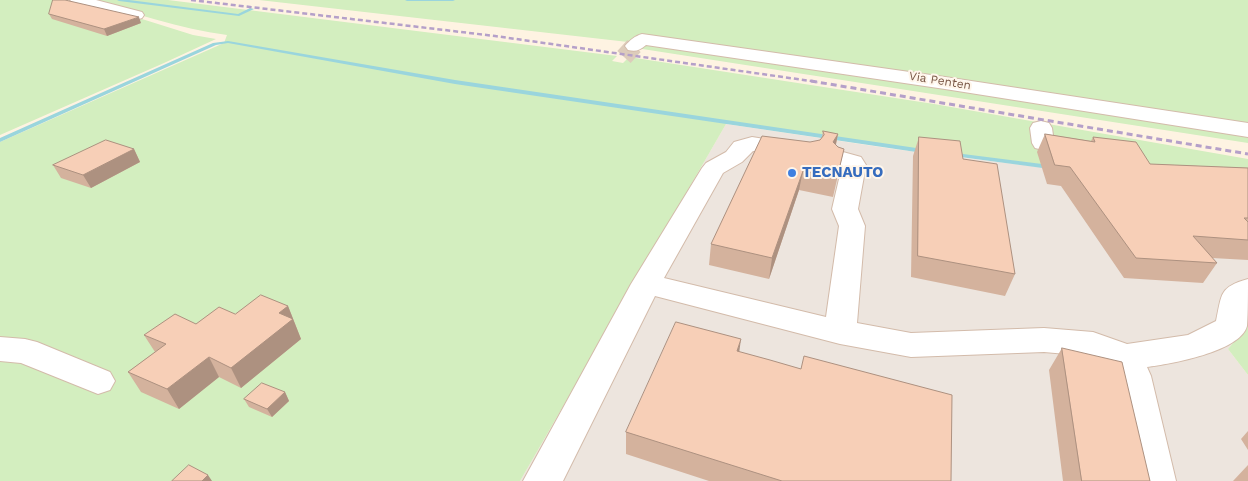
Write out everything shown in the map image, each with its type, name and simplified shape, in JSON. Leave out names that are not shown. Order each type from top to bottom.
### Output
[{"type":"street","points":[[78,0],[136,15]]},
{"type":"street","name":"Via Penten","points":[[634,46],[642,39],[896,74],[1248,130]]},
{"type":"street","points":[[543,481],[646,284],[714,168],[734,157],[742,147],[752,144],[808,152]]},
{"type":"street","points":[[840,332],[852,226],[845,208],[854,165],[853,162],[843,159]]},
{"type":"street","points":[[646,284],[840,332],[911,345],[1034,340],[1093,344],[1125,357],[1180,349],[1213,339],[1231,327],[1237,294],[1248,288]]},
{"type":"street","points":[[0,349],[25,350],[98,381]]},
{"type":"street","points":[[1125,357],[1134,376],[1156,481]]},
{"type":"shaded area","points":[[726,124],[893,149],[1120,177],[1248,183],[1248,325],[1228,349],[1248,375],[1248,481],[520,481]]},
{"type":"green space","points":[[0,0],[64,0],[142,19],[193,35],[216,39],[0,135]]},
{"type":"green space","points":[[86,0],[168,0],[617,56],[612,61],[623,63],[629,57],[934,104],[1248,159],[1248,177],[1087,170],[890,146],[729,122],[726,124],[520,481],[0,481],[0,142],[224,43],[227,35],[174,24]]},
{"type":"green space","points":[[259,0],[1248,0],[1248,127],[886,71],[637,36],[628,42]]},
{"type":"green space","points":[[643,42],[1248,133],[1248,143],[636,48]]},
{"type":"green space","points":[[1248,325],[1248,375],[1228,349]]},
{"type":"building","points":[[53,0],[65,0],[139,17],[104,29],[49,14]]},
{"type":"building","points":[[823,131],[838,134],[833,142],[838,147],[844,149],[837,178],[803,171],[772,258],[711,244],[762,136],[810,142],[820,140],[824,135]]},
{"type":"building","points":[[1045,134],[1095,142],[1093,137],[1136,142],[1150,164],[1248,168],[1248,218],[1244,218],[1248,222],[1248,240],[1193,236],[1217,263],[1136,258],[1070,167],[1055,165]]},
{"type":"building","points":[[919,137],[960,141],[963,159],[997,164],[1015,274],[918,256]]},
{"type":"building","points":[[106,140],[134,149],[83,175],[53,165]]},
{"type":"building","points":[[261,295],[288,306],[279,313],[293,319],[231,368],[209,357],[167,389],[128,372],[166,344],[144,335],[175,314],[196,324],[219,307],[235,314]]},
{"type":"building","points":[[676,322],[741,339],[737,351],[801,369],[804,356],[952,395],[951,481],[782,481],[626,432]]},
{"type":"building","points":[[1062,348],[1122,362],[1150,481],[1082,481]]},
{"type":"building","points":[[262,383],[285,392],[267,409],[244,399]]},
{"type":"building","points":[[189,465],[208,475],[202,481],[172,481]]},
{"type":"waterway","points":[[119,0],[239,15],[252,9]]},
{"type":"waterway","points":[[407,0],[453,0]]},
{"type":"waterway","points":[[0,140],[215,44],[228,42],[455,82],[923,151]]},
{"type":"waterway","points":[[955,155],[1050,167]]},
{"type":"tunnel","points":[[624,57],[634,46]]},
{"type":"railway","points":[[191,0],[495,36],[811,81]]},
{"type":"railway","points":[[811,81],[818,82]]},
{"type":"railway","points":[[811,81],[1248,154]]},
{"type":"place","name":"TECNAUTO","points":[[792,173]]}]
